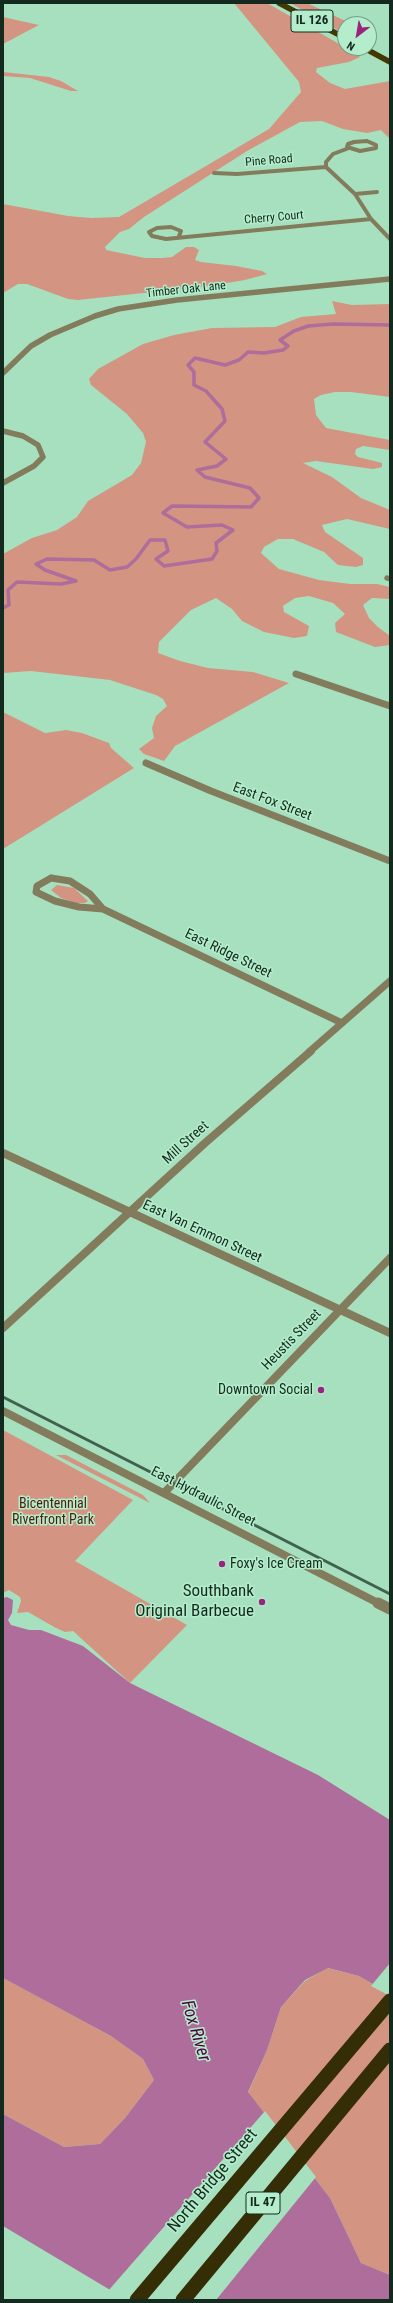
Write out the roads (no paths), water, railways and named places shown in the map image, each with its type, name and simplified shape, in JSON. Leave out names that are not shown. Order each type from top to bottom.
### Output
[{"type":"highway","name":"North Bridge Street","points":[[138,2300],[390,2001]]},
{"type":"highway","name":"IL 47","points":[[183,2300],[390,2050]]},
{"type":"main road","name":"IL 126","points":[[279,3],[337,34]]},
{"type":"main road","points":[[377,55],[390,62]]},
{"type":"street","points":[[348,148],[348,144],[358,141],[371,142],[377,146],[366,151],[348,148],[333,154],[326,162],[326,167],[355,194],[371,219],[390,239]]},
{"type":"street","name":"Pine Road","points":[[214,173],[237,174],[326,167]]},
{"type":"street","points":[[355,194],[378,192]]},
{"type":"street","name":"Cherry Court","points":[[179,236],[181,231],[171,227],[157,228],[149,232],[152,236],[160,238],[371,219]]},
{"type":"street","name":"Timber Oak Lane","points":[[3,373],[31,346],[50,335],[95,316],[118,309],[177,300],[390,279]]},
{"type":"street","points":[[3,431],[23,436],[38,445],[43,457],[34,466],[3,483]]},
{"type":"street","points":[[296,674],[390,706]]},
{"type":"street","name":"East Fox Street","points":[[146,763],[390,861]]},
{"type":"street","name":"East Ridge Street","points":[[103,909],[90,894],[70,881],[51,878],[37,886],[36,892],[55,901],[79,907],[103,909],[342,1023]]},
{"type":"street","name":"Mill Street","points":[[3,1328],[128,1212],[390,981]]},
{"type":"street","name":"East Van Emmon Street","points":[[3,1153],[390,1333]]},
{"type":"street","name":"Heustis Street","points":[[164,1493],[390,1258]]},
{"type":"street","name":"East Hydraulic Street","points":[[3,1411],[390,1609]]},
{"type":"water","name":"Fox River","points":[[7,1597],[13,1600],[12,1613],[8,1620],[11,1625],[29,1630],[41,1630],[83,1646],[130,1683],[318,1775],[390,1820],[390,1994],[359,1976],[328,1968],[305,1980],[281,2007],[267,2050],[248,2092],[330,2198],[361,2263],[390,2275],[390,2300],[127,2300],[3,2226],[3,2114],[64,2147],[100,2144],[125,2118],[154,2080],[143,2059],[111,2036],[3,1978],[3,1598]]},
{"type":"waterway","points":[[3,608],[9,605],[8,590],[17,582],[61,584],[76,581],[45,570],[36,564],[47,559],[94,560],[110,570],[127,567],[136,559],[150,540],[165,540],[168,551],[156,559],[164,566],[212,559],[217,551],[216,543],[233,530],[222,525],[187,527],[163,513],[172,506],[251,507],[259,498],[250,488],[205,477],[197,470],[217,466],[226,459],[205,442],[225,421],[222,409],[206,391],[194,385],[194,372],[188,365],[195,358],[225,365],[239,360],[248,352],[264,353],[283,350],[288,346],[280,340],[294,331],[308,326],[333,324],[390,325]]},
{"type":"railway","points":[[3,1397],[390,1594]]},
{"type":"place","name":"Downtown Social","points":[[321,1390]]},
{"type":"place","name":"Foxy's Ice Cream","points":[[222,1564]]},
{"type":"place","name":"Southbank Original Barbecue","points":[[262,1602]]},
{"type":"park label","name":"Bicentennial Riverfront Park","points":[[53,1512]]}]
